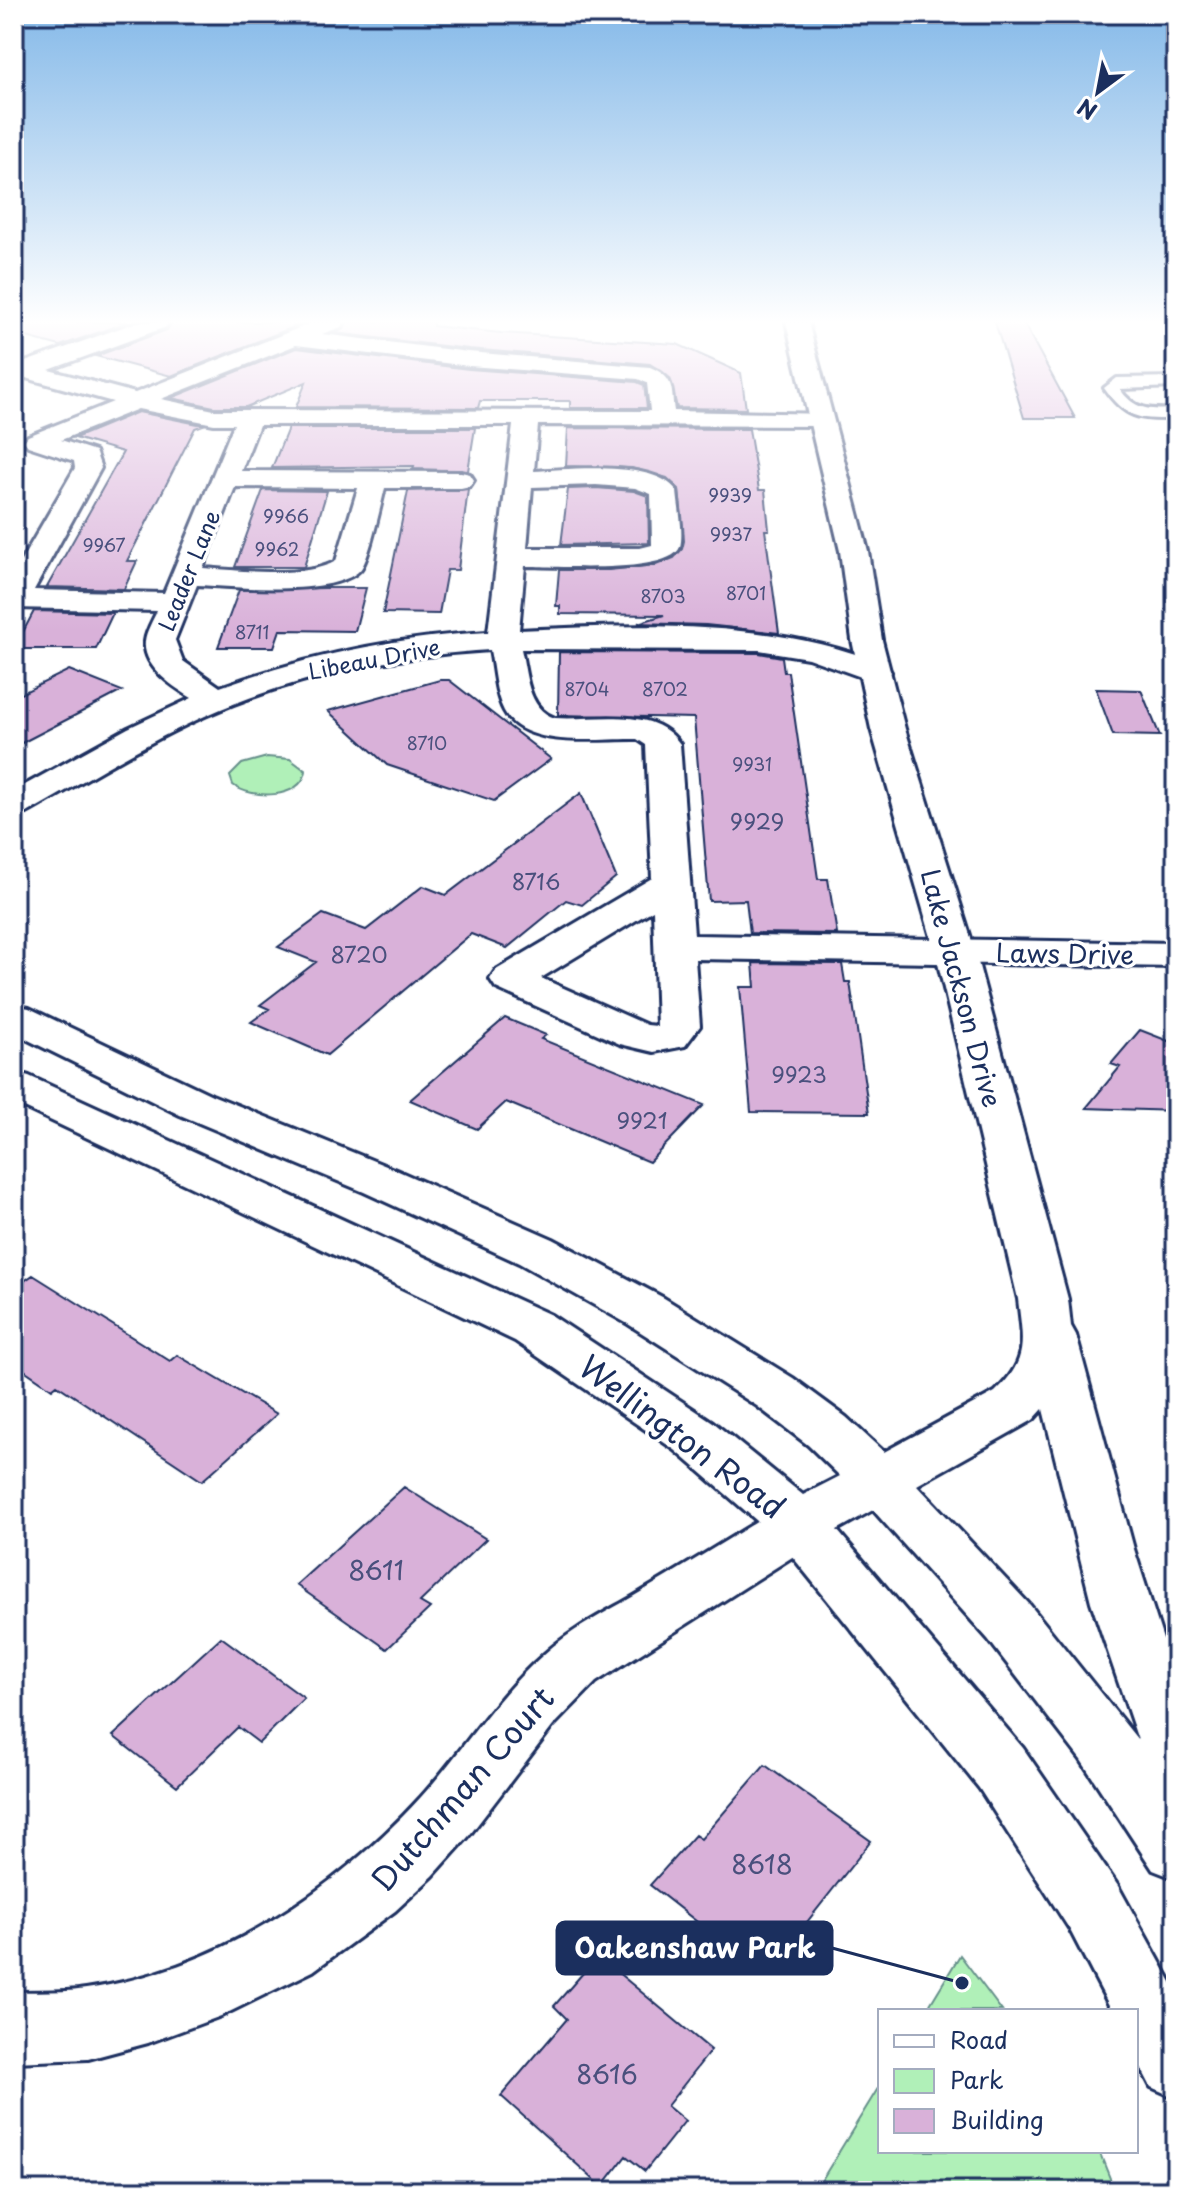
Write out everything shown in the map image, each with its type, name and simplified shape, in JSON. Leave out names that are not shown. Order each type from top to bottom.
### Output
[{"type":"street","points":[[77,425],[37,441],[86,456],[88,468],[22,574],[14,599],[306,579],[341,572],[349,565],[374,480]]},
{"type":"street","name":"Leader Lane","points":[[217,699],[173,670],[160,651],[160,640],[246,425]]},
{"type":"street","points":[[525,425],[503,638],[519,709],[526,719],[554,729],[653,732],[661,737],[665,766],[679,1026],[670,1037],[635,1035],[510,979],[671,883]]},
{"type":"street","name":"Lake Jackson Drive","points":[[799,1524],[1014,1406],[1032,1389],[1048,1360],[1043,1299],[955,951],[888,729],[871,656],[854,551],[822,425]]},
{"type":"street","points":[[224,479],[461,480]]},
{"type":"street","points":[[512,557],[642,557],[662,551],[666,546],[664,491],[658,486],[634,480],[520,479]]},
{"type":"street","name":"Libeau Drive","points":[[14,805],[217,699],[284,676],[348,660],[434,645],[503,638],[764,639],[871,656]]},
{"type":"street","name":"Laws Drive","points":[[674,947],[1176,955]]},
{"type":"street","points":[[14,1017],[196,1105],[380,1181],[536,1251],[646,1311],[775,1392],[827,1431],[879,1480],[1009,1622],[1103,1741],[1176,1849]]},
{"type":"street","name":"Wellington Road","points":[[14,1086],[533,1328],[694,1436],[799,1524],[1001,1768],[1094,1908],[1176,2062]]},
{"type":"street","points":[[1043,1299],[1118,1591],[1153,1705],[1176,1758]]},
{"type":"street","name":"Dutchman Court","points":[[14,2027],[95,2023],[185,1998],[275,1956],[326,1926],[374,1890],[410,1855],[537,1699],[568,1670],[606,1642],[799,1524]]},
{"type":"green space","points":[[267,757],[290,759],[306,771],[302,781],[285,792],[274,794],[251,793],[233,785],[230,776],[242,764]]},
{"type":"green space","points":[[960,1955],[1000,2009],[927,2009]]},
{"type":"green space","points":[[878,2088],[878,2153],[1100,2153],[1115,2191],[815,2191]]},
{"type":"building","points":[[107,425],[203,425],[195,428],[127,561],[137,561],[124,589],[47,587],[123,452],[75,438]]},
{"type":"building","points":[[288,428],[475,428],[468,471],[413,469],[414,466],[272,468]]},
{"type":"building","points":[[568,428],[749,429],[759,490],[765,490],[769,530],[765,530],[779,633],[706,625],[638,623],[664,615],[560,614],[560,606],[556,606],[559,570],[609,570],[656,565],[674,558],[684,541],[679,489],[667,478],[632,468],[566,466]]},
{"type":"building","points":[[468,489],[458,570],[447,570],[439,614],[383,613],[408,491]]},
{"type":"building","points":[[568,489],[634,491],[648,496],[649,543],[561,545]]},
{"type":"building","points":[[263,490],[327,491],[304,567],[235,567]]},
{"type":"building","points":[[366,588],[355,631],[280,630],[274,647],[218,647],[239,590]]},
{"type":"building","points":[[34,611],[113,613],[96,649],[14,649]]},
{"type":"building","points":[[559,652],[759,653],[782,657],[784,672],[788,672],[818,879],[828,879],[837,934],[750,933],[746,900],[709,901],[694,718],[558,715]]},
{"type":"building","points":[[69,670],[122,691],[14,747],[14,697]]},
{"type":"building","points":[[449,680],[551,759],[494,801],[387,765],[328,711]]},
{"type":"building","points":[[1096,689],[1141,690],[1160,736],[1113,735]]},
{"type":"building","points":[[581,793],[616,877],[582,905],[566,900],[507,948],[471,934],[327,1055],[251,1022],[269,1009],[260,1005],[316,962],[278,947],[323,914],[366,930],[423,886],[446,895]]},
{"type":"building","points":[[753,963],[842,964],[845,982],[850,982],[869,1113],[751,1112],[740,987],[755,987]]},
{"type":"building","points":[[505,1018],[546,1035],[541,1039],[704,1105],[649,1162],[506,1102],[477,1129],[410,1100]]},
{"type":"building","points":[[1140,1030],[1176,1044],[1176,1111],[1086,1108],[1120,1067],[1111,1064]]},
{"type":"building","points":[[33,1275],[170,1361],[177,1355],[277,1414],[202,1481],[57,1385],[52,1389],[14,1363],[14,1288]]},
{"type":"building","points":[[404,1487],[486,1539],[420,1602],[430,1608],[387,1649],[296,1585]]},
{"type":"building","points":[[221,1637],[304,1698],[259,1743],[238,1727],[177,1786],[113,1736]]},
{"type":"building","points":[[765,1765],[871,1841],[765,1975],[650,1885],[695,1835],[701,1839]]},
{"type":"building","points":[[598,1956],[711,2050],[667,2106],[685,2121],[645,2171],[626,2156],[602,2187],[501,2096],[567,2019],[554,2006]]},
{"type":"place","name":"Oakenshaw Park","points":[[962,1983]]}]
